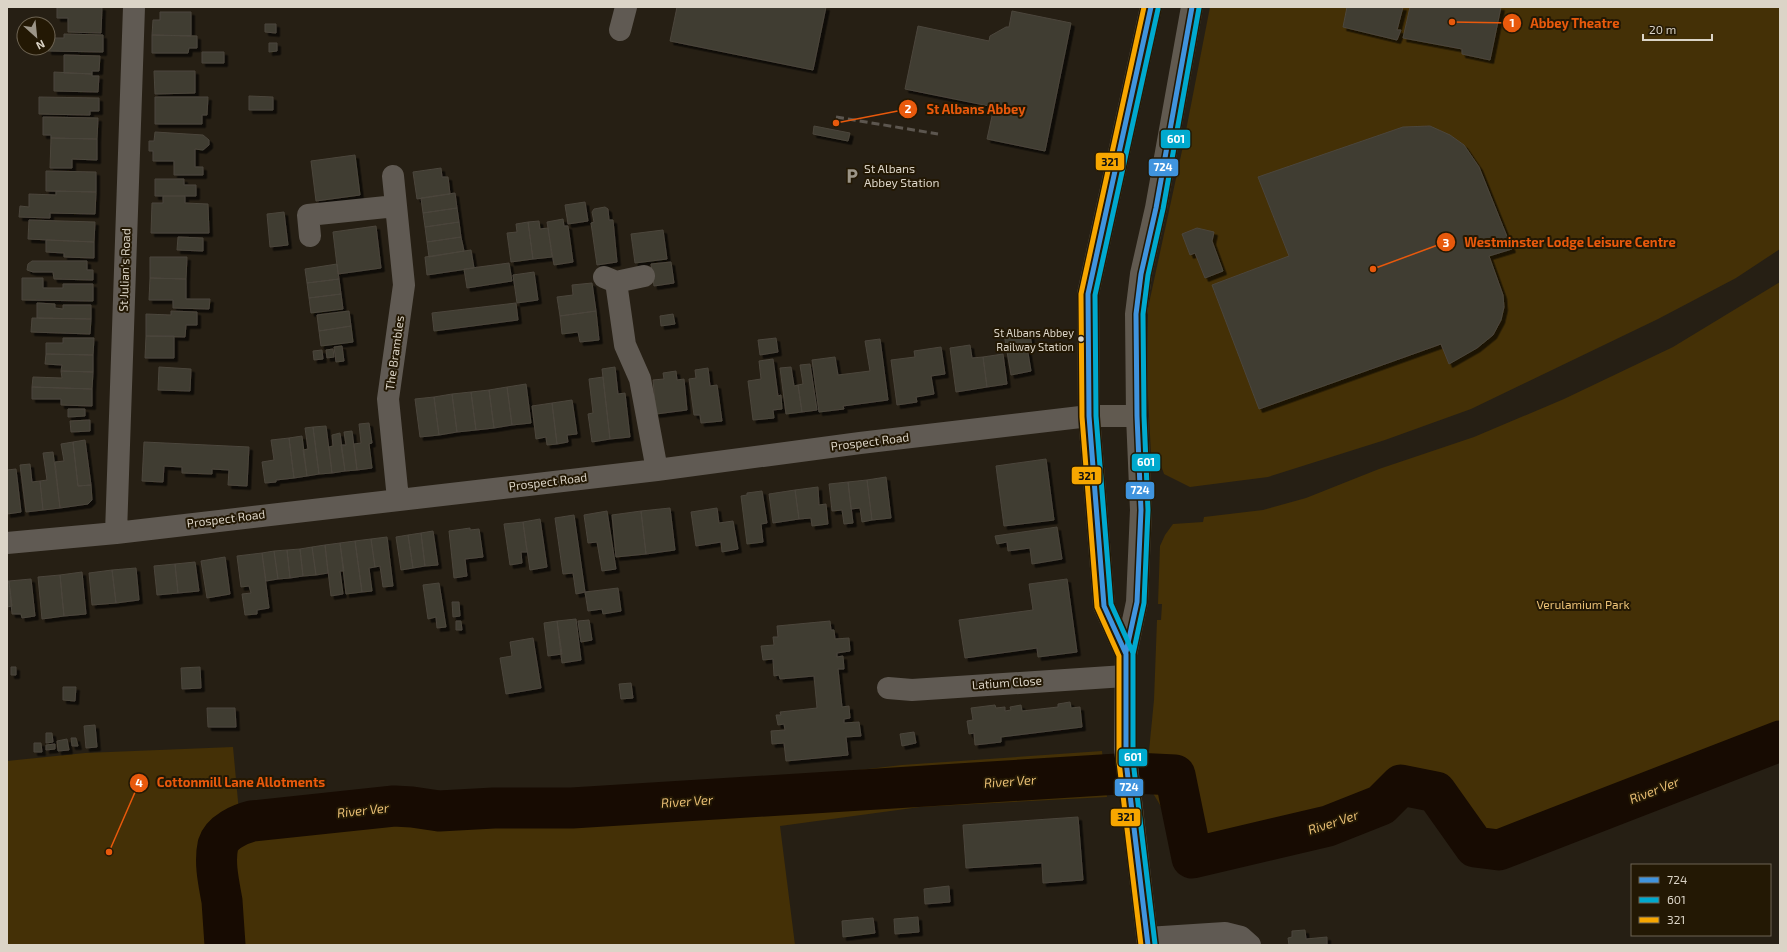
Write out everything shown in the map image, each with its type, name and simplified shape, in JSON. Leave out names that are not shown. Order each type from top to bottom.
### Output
[{"type":"main road","points":[[1126,654],[1104,606],[1089,416],[1088,294],[1151,7]]},
{"type":"main road","points":[[1147,942],[1126,761],[1126,654],[1137,602],[1141,510],[1136,416],[1136,314],[1141,274],[1156,208],[1192,7]]},
{"type":"main road","points":[[1089,416],[1136,416]]},
{"type":"street","name":"St Julian's Road","points":[[116,533],[134,7]]},
{"type":"street","points":[[620,30],[626,7]]},
{"type":"street","name":"The Brambles","points":[[393,176],[404,285],[388,399],[398,499]]},
{"type":"street","points":[[310,236],[308,215],[396,206]]},
{"type":"street","points":[[644,276],[610,280],[625,345],[640,378],[657,470]]},
{"type":"street","name":"Prospect Road","points":[[7,543],[116,533],[657,470],[853,444],[1089,416]]},
{"type":"street","name":"Latium Close","points":[[888,688],[912,690],[1125,676]]},
{"type":"street","points":[[1147,942],[1225,933],[1240,937],[1250,945]]},
{"type":"green space","points":[[1210,7],[1780,7],[1780,249],[1736,278],[1658,319],[1471,409],[1385,440],[1268,477],[1190,487],[1164,474],[1157,454],[1151,454],[1148,396],[1148,308],[1183,146]]},
{"type":"green space","name":"Verulamium Park","points":[[1780,282],[1780,741],[1499,850],[1475,847],[1436,792],[1401,785],[1381,805],[1328,826],[1192,858],[1148,785],[1146,761],[1149,751],[1154,700],[1157,620],[1161,620],[1162,604],[1158,604],[1160,546],[1165,535],[1173,524],[1203,522],[1204,517],[1263,510],[1306,498],[1379,469],[1474,437],[1564,399],[1673,347]]},
{"type":"green space","points":[[233,747],[239,812],[409,795],[457,802],[520,797],[555,799],[713,787],[902,765],[1102,751],[1107,797],[920,807],[780,826],[795,945],[7,945],[7,761],[85,753]]},
{"type":"building","points":[[57,7],[102,7],[101,33],[68,32],[68,18],[57,18]]},
{"type":"building","points":[[677,7],[826,7],[813,70],[670,41]]},
{"type":"building","points":[[1347,7],[1403,7],[1397,30],[1401,30],[1397,40],[1343,27]]},
{"type":"building","points":[[1410,7],[1501,7],[1490,60],[1462,54],[1462,49],[1403,38]]},
{"type":"building","points":[[1012,11],[1071,23],[1045,151],[987,139],[994,107],[905,89],[918,26],[989,41],[990,36],[1006,27],[1009,27]]},
{"type":"building","points":[[160,12],[191,12],[191,36],[152,35],[153,20],[160,20]]},
{"type":"building","points":[[265,24],[276,24],[276,33],[265,32]]},
{"type":"building","points":[[64,34],[103,35],[103,52],[56,51],[56,38],[64,38]]},
{"type":"building","points":[[152,35],[197,36],[197,48],[189,48],[188,53],[152,53]]},
{"type":"building","points":[[269,43],[277,43],[277,51],[269,52]]},
{"type":"building","points":[[202,52],[224,52],[224,63],[202,63]]},
{"type":"building","points":[[64,55],[100,56],[99,71],[92,71],[92,74],[64,73]]},
{"type":"building","points":[[154,71],[195,71],[195,93],[155,94]]},
{"type":"building","points":[[54,72],[92,74],[92,76],[99,76],[98,92],[54,91]]},
{"type":"building","points":[[249,96],[273,97],[273,110],[249,110]]},
{"type":"building","points":[[39,97],[99,98],[99,111],[90,111],[90,115],[39,114]]},
{"type":"building","points":[[155,97],[208,97],[207,115],[202,115],[202,124],[155,124]]},
{"type":"building","points":[[43,117],[98,118],[97,139],[51,138],[51,135],[43,135]]},
{"type":"building","points":[[814,126],[850,133],[848,141],[813,134]]},
{"type":"building","points":[[1430,126],[1450,135],[1464,145],[1479,167],[1512,249],[1489,256],[1503,295],[1504,307],[1501,320],[1493,335],[1477,348],[1449,364],[1441,344],[1259,409],[1212,285],[1289,256],[1258,177],[1403,127]]},
{"type":"building","points":[[155,132],[203,135],[209,140],[209,145],[203,150],[195,149],[195,167],[203,167],[203,175],[174,175],[174,161],[153,161],[153,151],[149,151],[149,141],[154,141]]},
{"type":"building","points":[[51,138],[97,139],[97,160],[72,159],[72,168],[50,168]]},
{"type":"building","points":[[355,155],[360,195],[316,201],[311,161]]},
{"type":"building","points":[[441,168],[442,177],[448,177],[450,194],[417,199],[413,172]]},
{"type":"building","points":[[46,171],[96,172],[96,192],[46,191]]},
{"type":"building","points":[[155,179],[184,179],[184,185],[196,185],[196,196],[155,196]]},
{"type":"building","points":[[56,191],[96,192],[95,214],[50,213],[50,218],[19,217],[20,206],[29,207],[29,194],[56,195]]},
{"type":"building","points":[[455,193],[457,208],[423,213],[421,198]]},
{"type":"building","points":[[163,196],[185,196],[185,203],[208,204],[209,233],[151,233],[152,203],[163,203]]},
{"type":"building","points":[[585,202],[588,221],[568,224],[565,205]]},
{"type":"building","points":[[605,207],[608,209],[609,220],[613,220],[617,262],[597,265],[591,223],[594,222],[592,212],[594,209]]},
{"type":"building","points":[[457,208],[459,222],[425,227],[423,213]]},
{"type":"building","points":[[284,212],[288,245],[270,247],[267,214]]},
{"type":"building","points":[[563,219],[564,226],[568,226],[573,262],[554,265],[547,222]]},
{"type":"building","points":[[29,220],[95,222],[94,242],[28,239]]},
{"type":"building","points":[[539,221],[540,229],[548,228],[552,257],[533,259],[528,222]]},
{"type":"building","points":[[459,222],[461,237],[427,242],[425,227]]},
{"type":"building","points":[[528,222],[533,259],[511,262],[507,233],[517,232],[516,224]]},
{"type":"building","points":[[376,226],[381,268],[338,274],[333,232]]},
{"type":"building","points":[[1197,228],[1214,232],[1212,241],[1223,271],[1205,278],[1195,253],[1190,255],[1182,234]]},
{"type":"building","points":[[663,230],[667,259],[635,263],[631,234]]},
{"type":"building","points":[[178,237],[203,238],[203,251],[177,250]]},
{"type":"building","points":[[461,237],[464,251],[429,257],[427,242]]},
{"type":"building","points":[[46,240],[94,242],[94,258],[64,257],[64,253],[46,252]]},
{"type":"building","points":[[471,250],[474,268],[427,275],[425,257]]},
{"type":"building","points":[[150,257],[187,257],[186,279],[150,278]]},
{"type":"building","points":[[32,261],[87,261],[87,270],[93,270],[93,280],[54,279],[53,272],[33,272],[27,270],[28,264]]},
{"type":"building","points":[[671,262],[674,283],[654,286],[651,264]]},
{"type":"building","points":[[509,263],[512,281],[467,288],[464,269]]},
{"type":"building","points":[[337,264],[339,279],[307,283],[305,269]]},
{"type":"building","points":[[534,272],[538,300],[517,303],[513,275]]},
{"type":"building","points":[[22,278],[43,278],[43,288],[63,288],[63,284],[93,284],[93,301],[22,300]]},
{"type":"building","points":[[150,278],[186,279],[186,299],[210,299],[209,309],[173,308],[173,300],[149,300]]},
{"type":"building","points":[[339,279],[341,294],[309,298],[307,283]]},
{"type":"building","points":[[592,283],[596,311],[560,316],[557,297],[573,295],[572,285]]},
{"type":"building","points":[[341,294],[343,309],[311,313],[309,298]]},
{"type":"building","points":[[37,303],[55,304],[55,308],[63,309],[63,305],[91,305],[91,319],[37,318]]},
{"type":"building","points":[[516,303],[518,320],[434,331],[432,313]]},
{"type":"building","points":[[171,311],[197,312],[197,325],[186,325],[185,337],[146,336],[146,314],[171,315]]},
{"type":"building","points":[[349,311],[351,326],[319,331],[317,315]]},
{"type":"building","points":[[596,311],[599,340],[580,342],[578,332],[562,334],[560,316]]},
{"type":"building","points":[[673,314],[675,324],[661,326],[660,316]]},
{"type":"building","points":[[32,318],[91,319],[90,334],[31,332]]},
{"type":"building","points":[[351,326],[353,342],[321,346],[319,331]]},
{"type":"building","points":[[1029,330],[1032,346],[1027,347],[1031,371],[1011,375],[1004,334]]},
{"type":"building","points":[[146,336],[174,336],[174,358],[145,358]]},
{"type":"building","points":[[63,338],[94,338],[93,355],[46,354],[46,343],[63,343]]},
{"type":"building","points":[[776,338],[778,352],[760,355],[758,340]]},
{"type":"building","points":[[880,339],[888,400],[843,406],[844,409],[819,412],[812,360],[835,357],[838,375],[870,371],[865,341]]},
{"type":"building","points":[[970,345],[972,358],[983,357],[987,387],[956,392],[950,348]]},
{"type":"building","points":[[342,346],[344,361],[336,362],[334,347]]},
{"type":"building","points":[[941,347],[945,374],[931,376],[934,394],[916,397],[917,402],[897,405],[891,360],[915,357],[914,351]]},
{"type":"building","points":[[333,349],[334,357],[327,358],[326,350]]},
{"type":"building","points":[[322,350],[323,359],[314,360],[313,351]]},
{"type":"building","points":[[46,354],[93,355],[93,372],[61,371],[62,365],[45,364]]},
{"type":"building","points":[[1003,354],[1007,384],[987,387],[983,357]]},
{"type":"building","points":[[773,359],[778,396],[781,395],[782,409],[773,410],[774,418],[753,420],[748,381],[761,379],[759,361]]},
{"type":"building","points":[[810,364],[817,410],[802,412],[798,385],[803,384],[800,365]]},
{"type":"building","points":[[159,367],[191,369],[190,391],[158,390]]},
{"type":"building","points":[[615,367],[618,394],[625,393],[630,437],[610,439],[602,369]]},
{"type":"building","points":[[791,367],[794,386],[798,385],[802,412],[786,414],[780,368]]},
{"type":"building","points":[[708,368],[710,386],[717,385],[722,421],[701,423],[700,415],[694,415],[689,379],[696,378],[695,370]]},
{"type":"building","points":[[61,371],[93,372],[92,389],[32,387],[33,377],[62,378]]},
{"type":"building","points":[[676,371],[677,380],[684,379],[687,410],[656,414],[653,380],[664,379],[663,373]]},
{"type":"building","points":[[603,377],[610,439],[592,442],[588,414],[593,413],[589,379]]},
{"type":"building","points":[[526,384],[531,423],[512,425],[507,387]]},
{"type":"building","points":[[32,387],[92,389],[92,406],[61,405],[61,399],[32,399]]},
{"type":"building","points":[[507,387],[512,425],[494,428],[489,390]]},
{"type":"building","points":[[489,390],[494,428],[476,430],[471,392]]},
{"type":"building","points":[[471,392],[476,430],[457,432],[452,394]]},
{"type":"building","points":[[452,394],[457,432],[439,435],[434,397]]},
{"type":"building","points":[[434,397],[439,435],[420,437],[415,399]]},
{"type":"building","points":[[572,400],[577,434],[567,435],[568,442],[557,444],[552,403]]},
{"type":"building","points":[[552,403],[557,444],[547,445],[546,437],[536,439],[532,406]]},
{"type":"building","points":[[68,409],[85,409],[85,416],[68,417]]},
{"type":"building","points":[[90,420],[90,431],[71,432],[70,421]]},
{"type":"building","points":[[369,423],[372,443],[369,444],[372,468],[357,470],[354,444],[361,443],[359,424]]},
{"type":"building","points":[[326,426],[332,473],[319,474],[313,427]]},
{"type":"building","points":[[313,427],[319,474],[307,476],[303,450],[308,449],[305,428]]},
{"type":"building","points":[[352,431],[357,470],[345,471],[341,445],[346,445],[344,432]]},
{"type":"building","points":[[340,433],[345,471],[332,473],[329,447],[333,446],[332,435]]},
{"type":"building","points":[[302,436],[307,476],[294,478],[289,438]]},
{"type":"building","points":[[289,438],[294,478],[265,483],[262,462],[274,460],[271,440]]},
{"type":"building","points":[[85,440],[91,485],[78,486],[73,442]]},
{"type":"building","points":[[73,442],[78,486],[91,485],[92,500],[88,504],[60,508],[55,462],[64,461],[61,444]]},
{"type":"building","points":[[144,442],[249,447],[247,486],[228,485],[229,470],[212,469],[212,474],[182,473],[182,467],[164,466],[163,482],[142,481]]},
{"type":"building","points":[[53,452],[60,508],[43,510],[40,481],[47,480],[43,453]]},
{"type":"building","points":[[1046,459],[1054,520],[1004,526],[996,466]]},
{"type":"building","points":[[30,464],[32,482],[40,481],[43,510],[26,512],[20,465]]},
{"type":"building","points":[[16,469],[21,512],[7,514],[7,470]]},
{"type":"building","points":[[886,477],[891,518],[872,520],[867,480]]},
{"type":"building","points":[[867,480],[872,520],[862,522],[860,508],[851,509],[848,482]]},
{"type":"building","points":[[848,482],[853,523],[844,524],[842,510],[832,511],[829,484]]},
{"type":"building","points":[[818,487],[819,505],[826,504],[828,524],[812,526],[811,518],[799,519],[795,490]]},
{"type":"building","points":[[795,490],[799,519],[773,523],[769,494]]},
{"type":"building","points":[[762,491],[767,523],[761,524],[763,542],[747,544],[741,496],[747,495],[747,493]]},
{"type":"building","points":[[670,508],[675,550],[646,554],[641,511]]},
{"type":"building","points":[[717,508],[719,523],[733,521],[738,549],[722,552],[721,542],[696,546],[691,512]]},
{"type":"building","points":[[607,511],[616,569],[602,571],[597,542],[588,543],[584,515]]},
{"type":"building","points":[[641,511],[646,554],[616,557],[612,515]]},
{"type":"building","points":[[574,515],[585,592],[576,594],[573,573],[563,574],[555,518]]},
{"type":"building","points":[[540,519],[547,567],[530,570],[523,522]]},
{"type":"building","points":[[523,522],[527,552],[521,552],[522,563],[510,565],[504,524]]},
{"type":"building","points":[[1057,527],[1062,559],[1032,564],[1030,548],[1008,551],[1007,542],[997,544],[995,536]]},
{"type":"building","points":[[470,528],[470,530],[479,529],[483,557],[465,559],[467,576],[454,578],[449,531]]},
{"type":"building","points":[[433,531],[438,565],[425,566],[421,533]]},
{"type":"building","points":[[421,533],[425,566],[413,568],[408,535]]},
{"type":"building","points":[[408,535],[413,568],[401,570],[396,537]]},
{"type":"building","points":[[387,537],[393,586],[383,587],[380,566],[375,567],[371,539]]},
{"type":"building","points":[[371,539],[375,567],[369,568],[372,591],[362,592],[355,541]]},
{"type":"building","points":[[355,541],[362,592],[346,594],[340,543]]},
{"type":"building","points":[[340,543],[344,571],[340,571],[343,594],[331,596],[325,545]]},
{"type":"building","points":[[325,545],[328,573],[316,575],[312,547]]},
{"type":"building","points":[[312,547],[316,575],[303,576],[300,549]]},
{"type":"building","points":[[300,549],[303,576],[290,578],[287,550]]},
{"type":"building","points":[[287,550],[290,578],[278,579],[274,551]]},
{"type":"building","points":[[274,551],[278,579],[266,581],[262,553]]},
{"type":"building","points":[[262,553],[269,608],[257,610],[257,614],[245,615],[242,594],[251,593],[249,586],[241,587],[237,556]]},
{"type":"building","points":[[225,557],[230,594],[207,598],[201,561]]},
{"type":"building","points":[[195,562],[199,591],[178,593],[175,564]]},
{"type":"building","points":[[175,564],[178,593],[157,595],[154,566]]},
{"type":"building","points":[[136,568],[139,600],[116,603],[112,570]]},
{"type":"building","points":[[112,570],[116,603],[92,605],[89,573]]},
{"type":"building","points":[[82,572],[86,614],[64,616],[60,575]]},
{"type":"building","points":[[60,575],[64,616],[42,619],[38,577]]},
{"type":"building","points":[[31,579],[35,616],[22,618],[21,614],[12,614],[9,581]]},
{"type":"building","points":[[1067,579],[1077,652],[1038,657],[1037,648],[965,658],[959,620],[1033,610],[1029,584]]},
{"type":"building","points":[[7,581],[9,581],[12,606],[7,607]]},
{"type":"building","points":[[439,583],[446,627],[437,628],[436,617],[428,619],[423,585]]},
{"type":"building","points":[[618,588],[621,611],[603,614],[602,609],[588,611],[585,592]]},
{"type":"building","points":[[452,602],[459,602],[460,616],[453,617]]},
{"type":"building","points":[[576,619],[581,660],[562,663],[557,621]]},
{"type":"building","points":[[589,620],[592,640],[581,642],[578,621]]},
{"type":"building","points":[[456,621],[461,621],[462,630],[456,630]]},
{"type":"building","points":[[557,621],[562,654],[548,656],[544,623]]},
{"type":"building","points":[[830,621],[831,630],[834,630],[835,639],[849,638],[850,651],[837,653],[837,657],[843,656],[844,669],[838,669],[842,707],[849,706],[850,718],[844,719],[844,723],[859,722],[861,736],[846,737],[848,755],[786,761],[784,743],[772,744],[771,731],[785,730],[784,724],[778,725],[776,715],[781,715],[780,712],[817,708],[814,676],[780,679],[779,675],[774,676],[773,659],[763,660],[761,646],[774,645],[773,637],[778,637],[777,626]]},
{"type":"building","points":[[533,638],[541,688],[506,694],[500,658],[512,656],[510,642]]},
{"type":"building","points":[[11,667],[16,667],[16,675],[11,675]]},
{"type":"building","points":[[200,667],[201,688],[182,689],[181,668]]},
{"type":"building","points":[[631,683],[633,698],[621,699],[619,684]]},
{"type":"building","points":[[63,687],[76,687],[75,701],[63,700]]},
{"type":"building","points":[[1070,702],[1071,708],[1080,707],[1082,727],[1001,737],[1001,742],[975,745],[974,733],[969,734],[967,721],[973,720],[971,708],[995,705],[996,708],[1005,707],[1005,711],[1011,710],[1010,707],[1021,705],[1022,711],[1058,707],[1058,704]]},
{"type":"building","points":[[207,708],[235,708],[236,727],[208,727]]},
{"type":"building","points":[[95,725],[97,747],[86,748],[84,726]]},
{"type":"building","points":[[914,732],[916,743],[902,746],[900,734]]},
{"type":"building","points":[[46,733],[52,733],[53,742],[46,743]]},
{"type":"building","points":[[71,738],[76,738],[78,746],[72,746]]},
{"type":"building","points":[[67,739],[69,750],[58,751],[57,741]]},
{"type":"building","points":[[34,743],[41,743],[42,752],[34,752]]},
{"type":"building","points":[[55,744],[55,749],[46,750],[46,745]]},
{"type":"building","points":[[1078,817],[1083,880],[1043,883],[1042,863],[966,868],[963,825]]},
{"type":"building","points":[[949,886],[950,902],[925,904],[924,889]]},
{"type":"building","points":[[918,917],[919,932],[895,934],[894,919]]},
{"type":"building","points":[[873,918],[875,933],[843,937],[842,921]]},
{"type":"building","points":[[1305,930],[1306,939],[1327,937],[1327,945],[1289,945],[1288,938],[1292,937],[1292,931]]},
{"type":"waterway","name":"River Ver","points":[[225,945],[222,901],[218,881],[218,845],[220,840],[227,832],[237,826],[252,821],[394,806],[439,811],[494,808],[572,808],[1134,773],[1175,775],[1192,858],[1328,826],[1381,805],[1401,785],[1436,792],[1475,847],[1499,850],[1780,741]]},
{"type":"railway","points":[[836,117],[938,134]]},
{"type":"transit line","name":"321","points":[[1141,945],[1119,762],[1119,656],[1097,607],[1082,417],[1081,294],[1144,7]]},
{"type":"transit line","name":"724","points":[[1148,945],[1126,761],[1126,654],[1104,606],[1089,416],[1088,294],[1151,7]]},
{"type":"transit line","name":"724","points":[[1126,652],[1137,602],[1141,510],[1137,416],[1136,314],[1141,274],[1156,208],[1192,7]]},
{"type":"transit line","name":"601","points":[[1133,654],[1144,603],[1148,510],[1144,416],[1143,314],[1148,275],[1163,209],[1199,8]]},
{"type":"transit line","name":"601","points":[[1155,944],[1133,761],[1133,653],[1111,604],[1096,416],[1095,295],[1158,9]]},
{"type":"place","name":"Abbey Theatre","points":[[1452,22]]},
{"type":"place","name":"St Albans Abbey","points":[[836,123]]},
{"type":"place","name":"St Albans Abbey Station","points":[[852,176]]},
{"type":"place","name":"Westminster Lodge Leisure Centre","points":[[1373,269]]},
{"type":"place","name":"St Albans Abbey Railway Station","points":[[1081,339]]},
{"type":"place","name":"Cottonmill Lane Allotments","points":[[109,852]]}]
